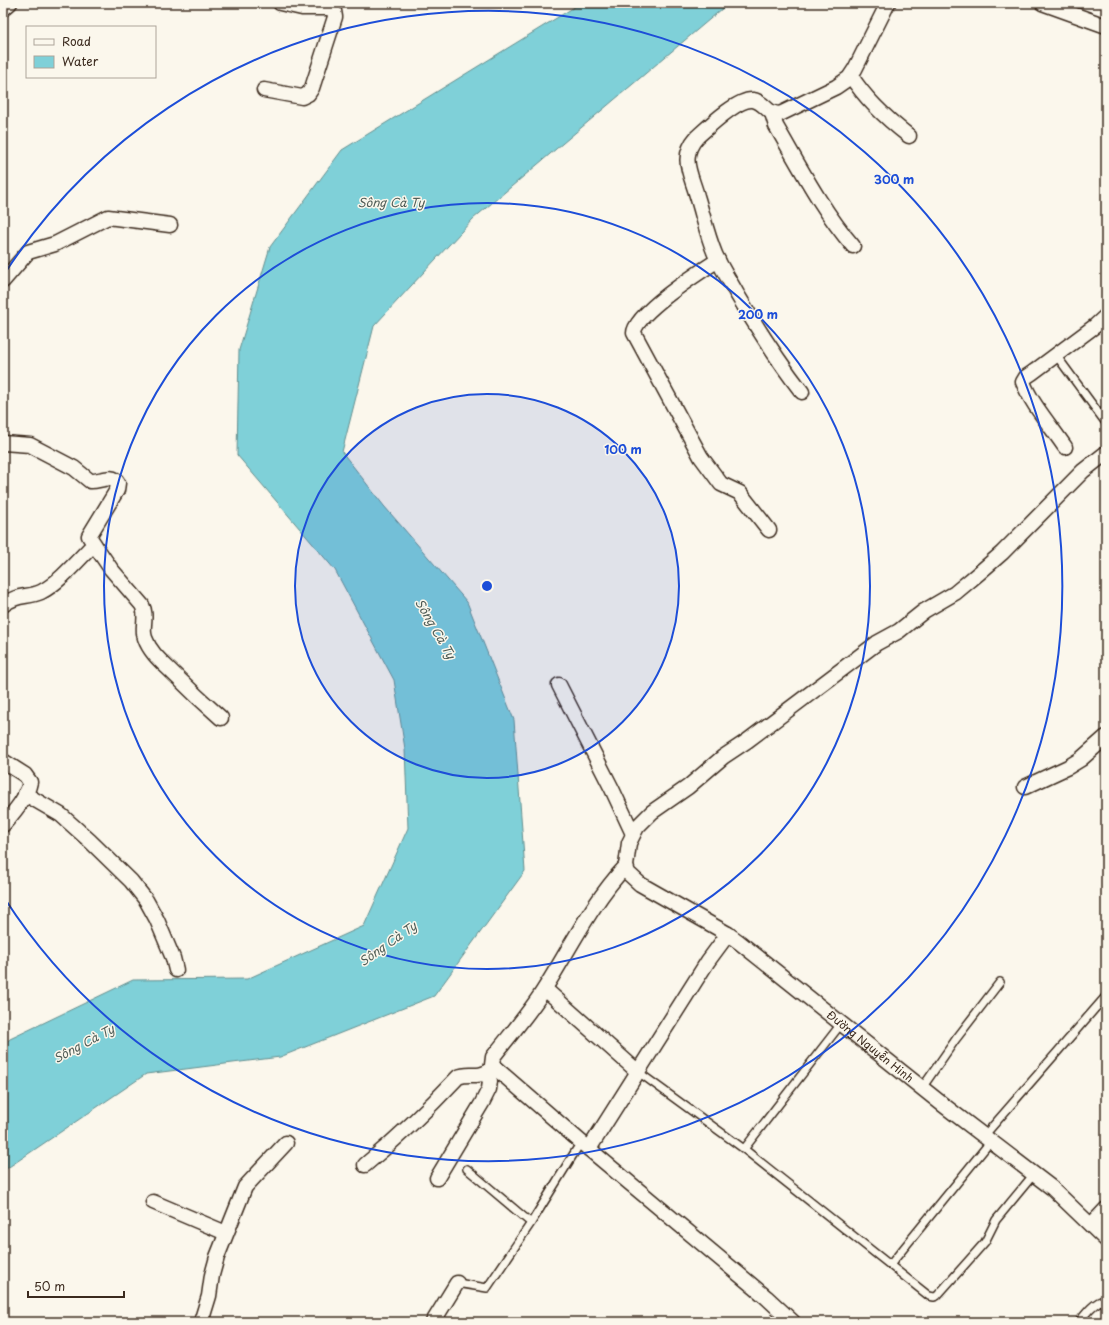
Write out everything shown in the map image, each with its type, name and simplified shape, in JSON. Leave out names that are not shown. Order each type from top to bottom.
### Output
[{"type":"street","points":[[3,9],[10,3]]},
{"type":"street","points":[[264,90],[302,97],[308,94],[312,88],[335,17],[334,11],[330,8],[302,8],[280,3]]},
{"type":"street","points":[[802,392],[785,370],[756,325],[718,260],[686,159],[687,153],[692,142],[697,137],[733,107],[742,102],[748,100],[758,102],[772,113],[780,114],[836,87],[851,76],[888,3]]},
{"type":"street","points":[[1042,3],[1106,26]]},
{"type":"street","points":[[851,76],[867,99],[909,136]]},
{"type":"street","points":[[772,113],[776,126],[826,211],[836,226],[853,246]]},
{"type":"street","points":[[3,281],[28,252],[55,244],[108,217],[170,226]]},
{"type":"street","points":[[718,260],[688,280],[660,302],[636,325],[634,333],[701,457],[721,484],[740,493],[769,530]]},
{"type":"street","points":[[1064,446],[1052,426],[1036,405],[1023,382],[1026,377],[1095,326],[1106,316]]},
{"type":"street","points":[[3,444],[30,445],[74,468],[90,481],[110,478],[117,481],[117,490],[89,536],[111,569],[142,605],[146,616],[144,637],[150,650],[221,718]]},
{"type":"street","points":[[437,1178],[489,1089],[490,1070],[493,1056],[545,989],[578,930],[605,890],[626,866],[628,843],[637,827],[652,812],[688,787],[723,757],[877,643],[899,631],[924,611],[955,592],[971,580],[1002,553],[1083,471],[1106,453]]},
{"type":"street","points":[[3,605],[15,598],[36,594],[51,586],[94,544]]},
{"type":"street","points":[[559,685],[612,789],[633,834]]},
{"type":"street","points":[[1024,787],[1068,767],[1081,759],[1106,737]]},
{"type":"street","points":[[3,761],[26,774],[30,782],[25,794],[3,825]]},
{"type":"street","points":[[25,794],[61,815],[131,880],[146,900],[157,920],[173,958],[176,970]]},
{"type":"street","name":"Đường Nguyễn Hinh","points":[[626,866],[628,872],[640,884],[728,934],[922,1088],[1034,1174],[1061,1196],[1106,1240]]},
{"type":"street","points":[[585,1145],[637,1071],[708,961],[728,934]]},
{"type":"street","points":[[545,989],[637,1071]]},
{"type":"street","points":[[490,1070],[585,1145],[766,1297],[793,1322]]},
{"type":"street","points":[[365,1165],[394,1141],[427,1110],[458,1077],[463,1075],[478,1075],[490,1070]]},
{"type":"street","points":[[201,1322],[209,1296],[212,1275],[217,1257],[245,1187],[286,1143]]},
{"type":"street","points":[[153,1202],[226,1233]]},
{"type":"street","points":[[1091,1225],[1106,1209]]},
{"type":"street","points":[[433,1322],[457,1283]]},
{"type":"lane","points":[[1056,355],[1106,423]]},
{"type":"lane","points":[[922,1088],[956,1039],[1000,982]]},
{"type":"lane","points":[[890,1265],[987,1138],[1106,996]]},
{"type":"lane","points":[[744,1149],[841,1024]]},
{"type":"lane","points":[[637,1071],[744,1149],[929,1296],[937,1296],[985,1242],[996,1220],[1034,1174]]},
{"type":"lane","points":[[457,1283],[487,1288],[585,1145]]},
{"type":"lane","points":[[467,1169],[531,1223]]},
{"type":"lane","points":[[1078,1322],[1089,1310],[1102,1300],[1106,1299]]},
{"type":"water","name":"Sông Cà Ty","points":[[581,3],[729,3],[473,219],[374,326],[342,452],[384,506],[467,602],[514,720],[525,871],[434,996],[280,1057],[146,1074],[3,1171],[3,1045],[10,1039],[133,980],[247,979],[364,926],[408,828],[405,749],[394,680],[335,570],[237,455],[239,350],[270,247],[342,150]]}]
